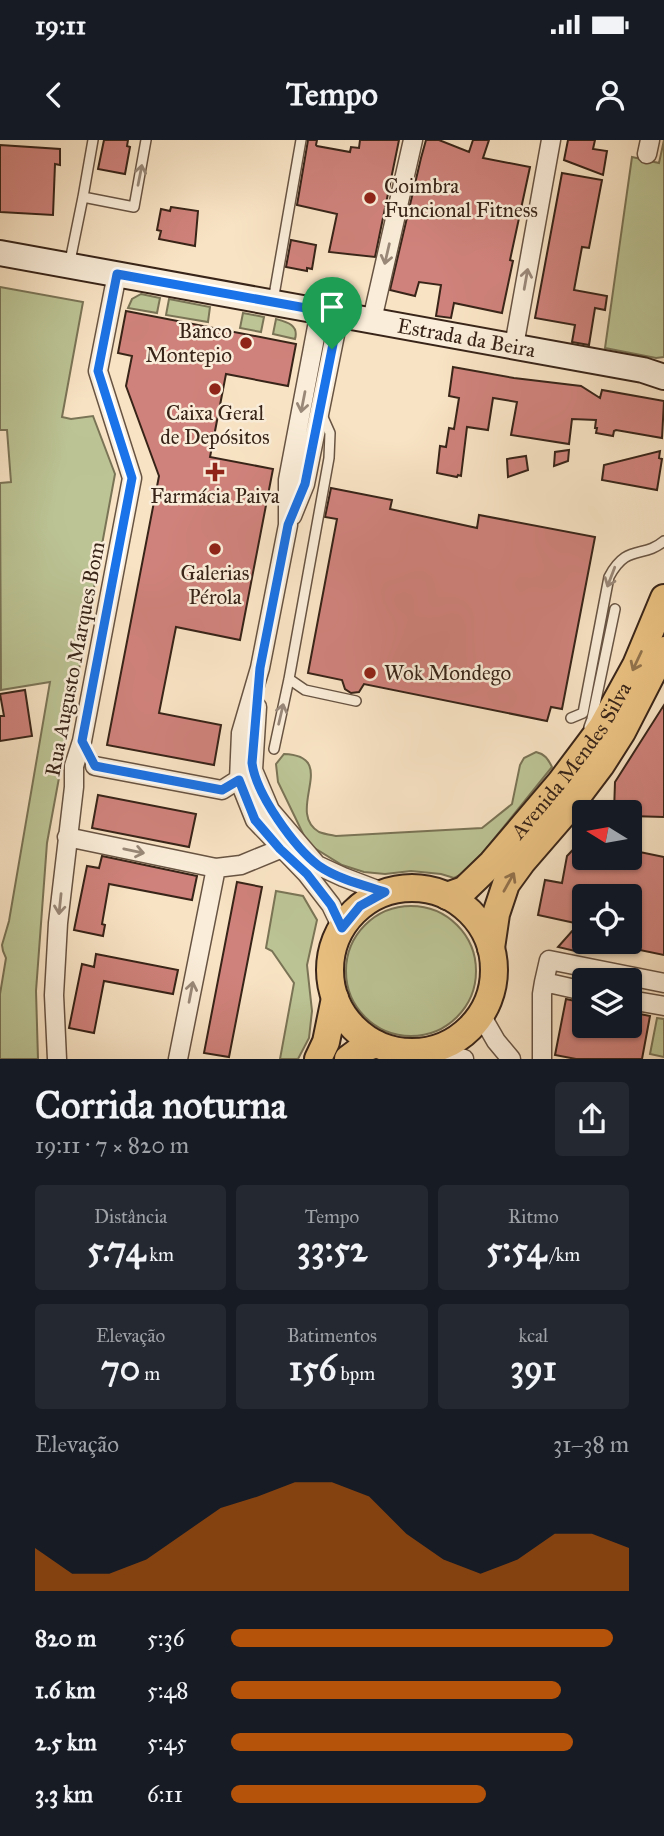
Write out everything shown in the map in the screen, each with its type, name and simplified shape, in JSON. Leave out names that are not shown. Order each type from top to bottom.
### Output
[{"type":"main road","name":"Estrada da Beira","points":[[0,253],[657,371]]},
{"type":"main road","name":"Avenida Mendes Silva","points":[[447,896],[464,890],[492,863],[560,783],[602,727],[636,665],[664,598]]},
{"type":"main road","name":"Avenida Mendes Silva","points":[[491,947],[496,914],[506,884],[601,765],[622,732],[664,650]]},
{"type":"main road","points":[[416,888],[447,896],[475,917],[485,931],[491,947],[493,984],[481,1015],[460,1037],[432,1050],[394,1050],[376,1044],[359,1032],[345,1016],[335,998],[330,980],[334,944],[342,928],[360,906],[385,892],[416,888]]},
{"type":"main road","points":[[318,1059],[326,1042],[335,998]]},
{"type":"main road","points":[[348,1059],[360,1050],[376,1044]]},
{"type":"street","points":[[372,320],[413,140]]},
{"type":"street","points":[[514,346],[551,140]]},
{"type":"street","name":"Rua Augusto Marques Bom","points":[[57,1059],[54,995],[58,923],[74,787],[74,766],[82,741],[132,478],[98,371],[117,274]]},
{"type":"street","points":[[95,766],[222,790],[246,775],[252,763],[260,668],[288,525],[288,481],[329,313]]},
{"type":"street","points":[[288,525],[305,484],[320,410],[329,313]]},
{"type":"street","points":[[82,741],[95,766]]},
{"type":"street","points":[[74,787],[95,766]]},
{"type":"street","points":[[246,775],[270,810],[317,864],[328,871],[385,892]]},
{"type":"street","points":[[246,775],[255,820],[280,849],[307,874],[331,905],[342,928]]},
{"type":"street","points":[[67,836],[216,868],[241,865],[280,849],[298,845]]},
{"type":"street","points":[[178,1059],[216,868]]},
{"type":"street","points":[[542,1059],[542,994],[549,960],[664,983]]},
{"type":"street","points":[[544,982],[572,988]]},
{"type":"street","points":[[642,1002],[664,1006]]},
{"type":"street","points":[[481,1015],[496,1041],[511,1059]]},
{"type":"street","points":[[432,1050],[464,1059]]},
{"type":"lane","points":[[69,266],[93,140]]},
{"type":"lane","points":[[83,197],[134,207],[146,140]]},
{"type":"lane","points":[[272,302],[301,140]]},
{"type":"lane","points":[[274,749],[329,458],[330,433],[320,410]]},
{"type":"lane","points":[[571,719],[583,713],[609,577],[623,557],[658,546],[664,541]]},
{"type":"lane","points":[[573,765],[592,719],[615,609]]},
{"type":"lane","points":[[289,679],[312,693],[356,701]]},
{"type":"green space","points":[[664,140],[664,357],[656,358],[605,348],[632,157],[659,163]]},
{"type":"green space","points":[[0,287],[83,302],[62,417],[71,419],[93,416],[115,474],[47,843],[36,991],[38,1059],[0,1059],[0,994],[6,958],[2,945],[9,921],[50,682],[1,690],[0,483],[11,482],[7,430],[0,430]]},
{"type":"green space","points":[[141,294],[160,298],[157,313],[128,308],[132,299]]},
{"type":"green space","points":[[169,299],[210,307],[208,322],[166,315]]},
{"type":"green space","points":[[243,313],[264,317],[261,332],[240,328]]},
{"type":"green space","points":[[276,319],[294,327],[295,339],[273,334]]},
{"type":"green space","points":[[536,752],[546,757],[552,767],[468,871],[454,878],[411,871],[385,874],[364,872],[342,865],[308,844],[278,782],[276,764],[284,754],[300,757],[309,764],[311,774],[307,811],[310,823],[319,832],[336,836],[482,828],[512,804],[520,765],[524,758]]},
{"type":"green space","points":[[276,891],[303,896],[317,920],[307,965],[312,1011],[309,1038],[298,1059],[280,1059],[294,983],[272,951],[266,948]]},
{"type":"green space","points":[[411,906],[436,911],[457,925],[471,946],[476,971],[471,996],[457,1017],[436,1031],[411,1036],[386,1031],[365,1017],[351,996],[346,971],[351,946],[365,925],[386,911]]},
{"type":"green space","points":[[657,1018],[664,1019],[664,1057],[650,1054]]},
{"type":"building","points":[[104,140],[128,140],[127,146],[130,147],[125,174],[98,169]]},
{"type":"building","points":[[308,140],[317,140],[317,146],[350,152],[351,147],[359,148],[360,140],[399,140],[375,257],[329,252],[337,214],[297,205]]},
{"type":"building","points":[[426,140],[439,140],[469,152],[473,140],[489,140],[483,158],[530,167],[510,260],[513,261],[502,313],[454,303],[451,318],[436,316],[441,285],[419,282],[415,296],[390,290]]},
{"type":"building","points":[[568,140],[595,140],[593,149],[607,151],[603,175],[564,160]]},
{"type":"building","points":[[0,145],[60,149],[60,165],[55,164],[53,215],[0,212]]},
{"type":"building","points":[[562,173],[602,180],[589,248],[582,247],[574,290],[607,296],[605,310],[595,308],[589,345],[572,342],[575,325],[535,318]]},
{"type":"building","points":[[171,207],[198,211],[195,246],[159,239],[161,231],[157,230],[161,209],[170,211]]},
{"type":"building","points":[[291,240],[316,245],[312,269],[307,268],[307,271],[286,267]]},
{"type":"building","points":[[126,311],[296,344],[288,386],[226,374],[210,457],[273,469],[240,640],[176,627],[159,713],[221,725],[214,765],[107,745],[159,476],[126,386],[132,356],[118,353]]},
{"type":"building","points":[[453,367],[581,386],[600,398],[602,390],[664,401],[662,438],[616,430],[613,436],[596,433],[596,420],[572,419],[569,444],[511,435],[517,402],[493,398],[488,430],[467,427],[461,476],[437,473],[440,446],[446,447],[449,428],[454,429],[459,398],[449,396]]},
{"type":"building","points":[[569,450],[568,461],[554,466],[555,452]]},
{"type":"building","points":[[660,451],[659,458],[662,459],[657,490],[602,480],[604,465]]},
{"type":"building","points":[[526,456],[528,470],[508,477],[507,459]]},
{"type":"building","points":[[331,488],[392,500],[390,509],[477,528],[479,515],[595,537],[562,709],[551,707],[547,721],[364,684],[359,692],[351,693],[345,689],[342,680],[308,673],[337,519],[325,517]]},
{"type":"building","points":[[25,690],[32,736],[0,741],[0,716],[4,716],[0,694]]},
{"type":"building","points":[[664,705],[664,817],[642,816],[642,800],[614,800],[615,782]]},
{"type":"building","points":[[98,795],[196,814],[189,847],[92,828]]},
{"type":"building","points":[[572,851],[572,870],[642,870],[642,852],[664,857],[664,955],[642,950],[642,884],[572,884],[572,922],[538,915],[545,880],[562,883],[567,856]]},
{"type":"building","points":[[102,856],[197,876],[192,900],[109,884],[102,924],[105,925],[103,936],[74,930],[87,866],[99,868]]},
{"type":"building","points":[[237,882],[262,887],[229,1057],[204,1053]]},
{"type":"building","points":[[572,931],[572,950],[558,947]]},
{"type":"building","points":[[96,954],[178,970],[173,994],[104,981],[94,1033],[69,1028],[82,964],[94,967]]},
{"type":"building","points":[[566,999],[572,1000],[572,1038],[642,1038],[642,1014],[650,1016],[642,1059],[576,1059],[555,1055]]},
{"type":"place","name":"Coimbra Funcional Fitness","points":[[370,198]]},
{"type":"place","name":"Banco Montepio","points":[[246,343]]},
{"type":"place","name":"Caixa Geral de Depósitos","points":[[215,389]]},
{"type":"place","name":"Farmácia Paiva","points":[[215,472]]},
{"type":"place","name":"Galerias Pérola","points":[[215,549]]},
{"type":"place","name":"Wok Mondego","points":[[370,673]]},
{"type":"route","points":[[117,274],[339,314],[332,349],[305,484],[288,525],[260,668],[252,763],[270,810],[317,864],[328,871],[385,892],[360,906],[342,928],[331,905],[307,874],[280,849],[255,820],[239,780],[222,790],[95,766],[82,741],[132,478],[98,371],[117,274]]}]
